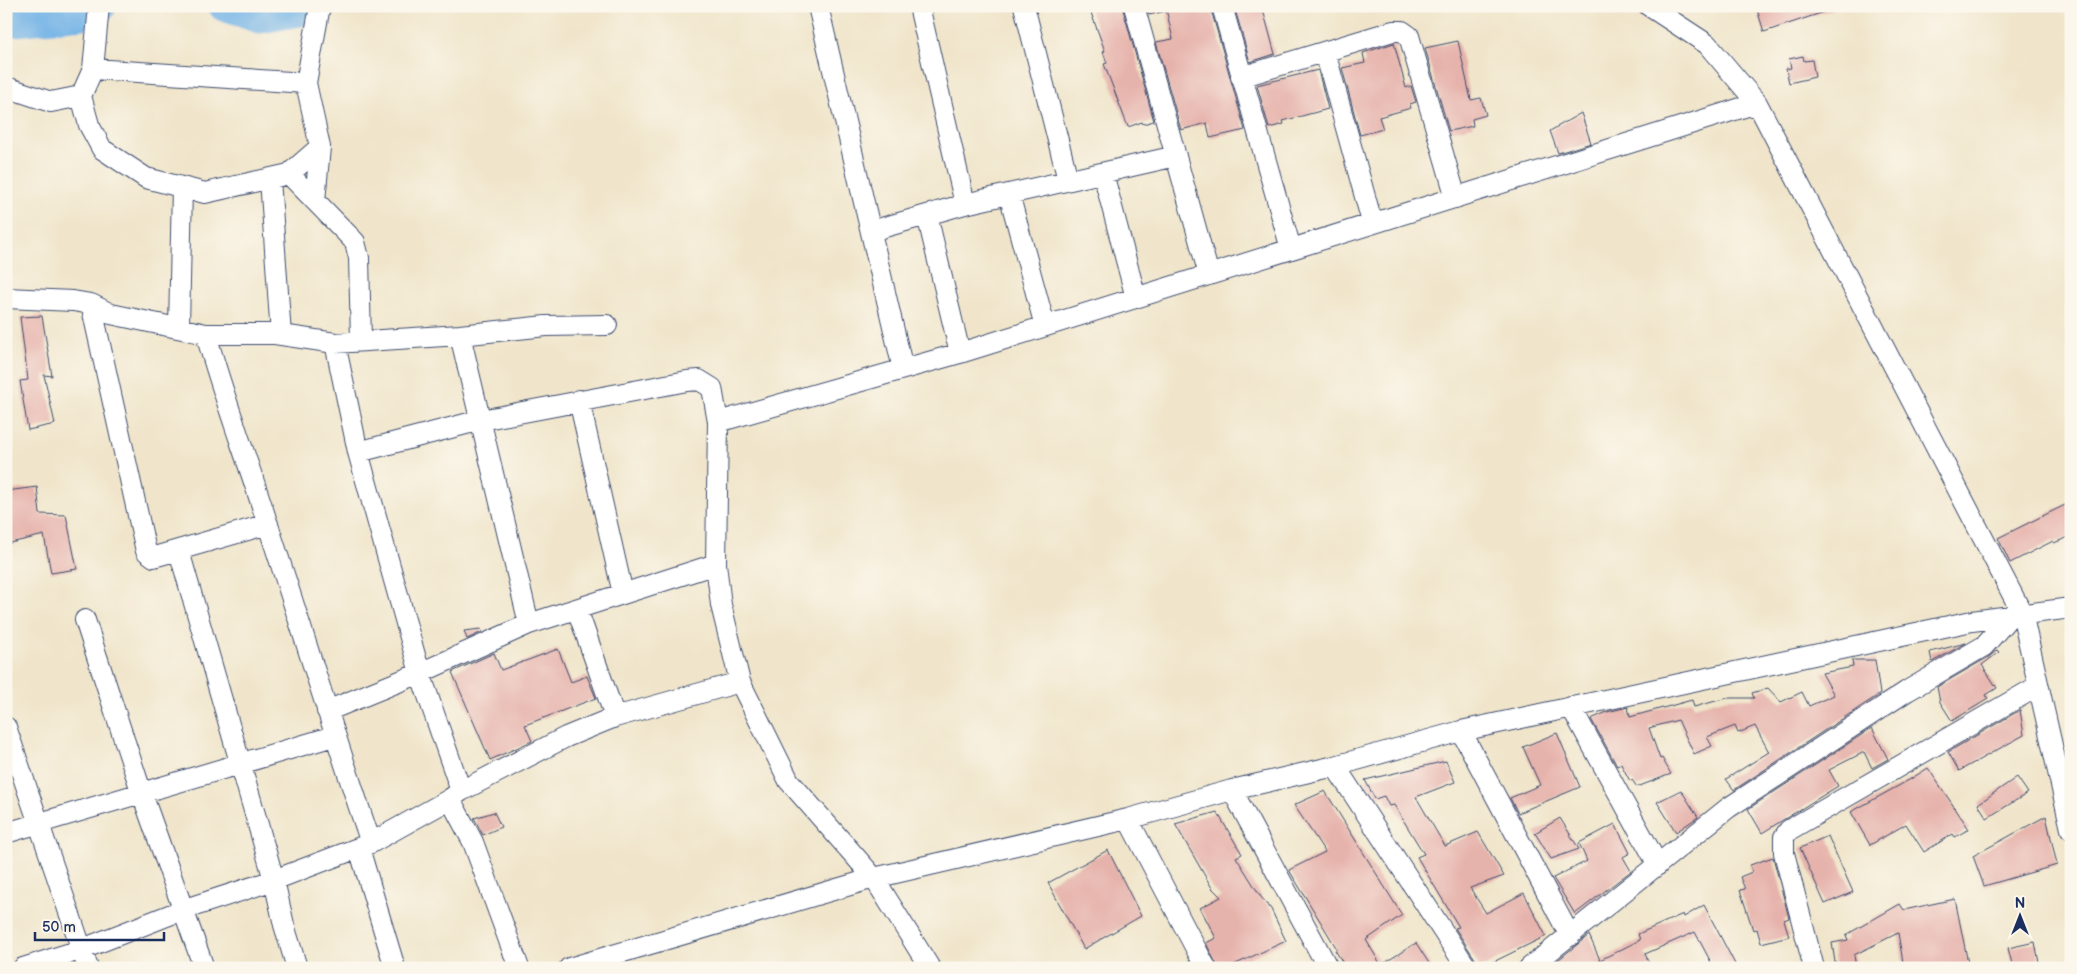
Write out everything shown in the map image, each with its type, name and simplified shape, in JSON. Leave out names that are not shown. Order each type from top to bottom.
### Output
[{"type":"street","points":[[99,6],[93,69],[81,96],[89,125],[102,149],[146,178],[205,193],[280,176],[320,148]]},
{"type":"street","points":[[315,201],[320,148],[306,82],[320,6]]},
{"type":"street","points":[[818,6],[903,369]]},
{"type":"street","points":[[919,6],[965,204]]},
{"type":"street","points":[[1024,6],[1068,180]]},
{"type":"street","points":[[1134,6],[1209,275]]},
{"type":"street","points":[[1222,6],[1291,249]]},
{"type":"street","points":[[1649,6],[1707,44],[1757,103],[2016,614],[2038,686],[2071,829]]},
{"type":"street","points":[[1241,77],[1393,31],[1402,31],[1409,36],[1456,198]]},
{"type":"street","points":[[1325,52],[1372,222]]},
{"type":"street","points":[[93,69],[306,82]]},
{"type":"street","points":[[6,86],[52,102],[81,96]]},
{"type":"street","points":[[718,422],[960,353],[1372,222],[1456,198],[1757,103]]},
{"type":"street","points":[[871,231],[965,204],[1176,156]]},
{"type":"street","points":[[1103,173],[1136,298]]},
{"type":"street","points":[[280,176],[315,201],[355,242],[359,258],[361,341]]},
{"type":"street","points":[[280,176],[281,335]]},
{"type":"street","points":[[179,328],[182,187]]},
{"type":"street","points":[[1009,194],[1045,326]]},
{"type":"street","points":[[927,215],[960,353]]},
{"type":"street","points":[[6,298],[74,300],[92,304],[112,314],[206,334],[281,335],[335,343],[460,335],[546,326],[607,324]]},
{"type":"street","points":[[92,304],[146,551],[154,557],[268,524]]},
{"type":"street","points":[[206,334],[327,711],[365,845],[395,968]]},
{"type":"street","points":[[460,335],[529,624]]},
{"type":"street","points":[[335,343],[358,452],[455,795],[519,968]]},
{"type":"street","points":[[358,452],[481,420],[579,400],[700,380],[712,388],[718,422],[716,564],[721,605],[740,682],[789,781],[874,878],[930,968]]},
{"type":"street","points":[[579,400],[623,594]]},
{"type":"street","points":[[179,551],[274,880],[284,925],[297,968]]},
{"type":"street","points":[[327,711],[420,673],[529,624],[716,564]]},
{"type":"street","points":[[569,968],[874,878],[1128,819],[1232,790],[1335,766],[1461,731],[1972,621],[2071,608]]},
{"type":"street","points":[[577,609],[615,717]]},
{"type":"street","points":[[1534,966],[1728,808],[1907,691],[1984,646],[2016,614]]},
{"type":"street","points":[[85,620],[142,794],[204,968]]},
{"type":"street","points":[[23,968],[84,959],[182,910],[274,880],[365,845],[566,736],[615,717],[740,682]]},
{"type":"street","points":[[1814,968],[1784,853],[1784,837],[1789,830],[2038,686]]},
{"type":"street","points":[[1571,707],[1658,865]]},
{"type":"street","points":[[6,727],[84,959]]},
{"type":"street","points":[[1461,731],[1570,936]]},
{"type":"street","points":[[6,834],[334,736]]},
{"type":"street","points":[[1335,766],[1467,968]]},
{"type":"street","points":[[1232,790],[1328,968]]},
{"type":"street","points":[[1128,819],[1206,968]]},
{"type":"building","points":[[1103,6],[1122,6],[1154,121],[1143,124],[1142,122],[1128,127],[1104,64],[1107,63],[1103,52],[1105,51],[1090,10]]},
{"type":"building","points":[[1146,6],[1210,6],[1245,130],[1210,138],[1207,123],[1181,130],[1156,42],[1173,39],[1166,9],[1166,11],[1149,15]]},
{"type":"building","points":[[1234,6],[1262,6],[1275,54],[1250,62]]},
{"type":"building","points":[[1756,6],[1833,6],[1833,9],[1764,32]]},
{"type":"building","points":[[1458,41],[1471,100],[1481,98],[1486,115],[1472,119],[1473,126],[1449,131],[1425,48]]},
{"type":"building","points":[[1394,43],[1406,88],[1411,86],[1416,102],[1410,104],[1411,108],[1379,117],[1383,129],[1360,135],[1342,68],[1365,63],[1363,53]]},
{"type":"building","points":[[1803,56],[1804,61],[1812,60],[1815,77],[1789,83],[1786,69],[1791,68],[1789,59]]},
{"type":"building","points":[[1318,70],[1328,109],[1283,121],[1284,124],[1269,128],[1257,85]]},
{"type":"building","points":[[1581,113],[1591,143],[1558,153],[1550,131]]},
{"type":"building","points":[[42,316],[52,376],[44,375],[55,424],[28,430],[20,381],[28,380],[20,317]]},
{"type":"building","points":[[37,487],[40,514],[66,515],[77,569],[51,573],[44,535],[6,544],[6,491]]},
{"type":"building","points":[[2071,502],[2071,536],[2054,543],[2053,541],[2010,563],[1998,538]]},
{"type":"building","points":[[481,629],[482,632],[467,639],[464,631]]},
{"type":"building","points":[[1966,643],[1932,662],[1930,652]]},
{"type":"building","points":[[558,649],[571,682],[587,676],[596,698],[525,725],[532,741],[490,760],[452,672],[494,653],[501,670]]},
{"type":"building","points":[[1997,650],[1999,652],[1982,665],[1997,688],[1986,695],[1988,699],[1952,721],[1940,702],[1937,687]]},
{"type":"building","points":[[1852,660],[1875,660],[1880,694],[1734,790],[1726,779],[1769,752],[1755,726],[1738,733],[1735,726],[1707,737],[1712,746],[1694,754],[1678,720],[1649,728],[1660,759],[1662,758],[1671,774],[1637,787],[1632,780],[1630,781],[1621,764],[1617,766],[1591,719],[1607,712],[1628,707],[1630,717],[1692,700],[1694,707],[1727,698],[1754,698],[1752,693],[1768,688],[1781,702],[1802,692],[1809,706],[1834,695],[1822,673],[1853,667]]},
{"type":"building","points":[[2020,710],[2024,735],[1959,771],[1948,752]]},
{"type":"building","points":[[1872,728],[1888,759],[1872,768],[1864,752],[1829,770],[1838,786],[1762,833],[1748,809]]},
{"type":"building","points":[[1557,733],[1580,787],[1518,813],[1510,798],[1540,785],[1523,747]]},
{"type":"building","points":[[1446,761],[1455,782],[1416,797],[1445,846],[1478,832],[1504,876],[1470,888],[1486,913],[1524,893],[1546,936],[1481,968],[1479,968],[1455,928],[1459,927],[1417,857],[1424,854],[1394,805],[1389,806],[1384,796],[1375,799],[1365,780]]},
{"type":"building","points":[[1928,768],[1969,829],[1955,837],[1953,834],[1924,852],[1906,824],[1870,845],[1851,812]]},
{"type":"building","points":[[2017,777],[2028,793],[1987,818],[1978,804]]},
{"type":"building","points":[[1681,790],[1698,817],[1676,832],[1657,802]]},
{"type":"building","points":[[1325,791],[1402,915],[1366,940],[1381,965],[1416,943],[1432,968],[1346,968],[1335,950],[1337,949],[1289,870],[1325,852],[1294,805]]},
{"type":"building","points":[[494,812],[501,827],[483,835],[474,818]]},
{"type":"building","points":[[1217,812],[1242,854],[1236,857],[1261,897],[1271,909],[1286,941],[1227,968],[1218,968],[1206,943],[1216,938],[1200,908],[1221,897],[1212,888],[1175,824]]},
{"type":"building","points":[[2046,816],[2057,865],[1984,886],[1973,856]]},
{"type":"building","points":[[1560,818],[1579,849],[1551,859],[1535,833]]},
{"type":"building","points":[[1615,824],[1630,853],[1623,857],[1631,871],[1575,914],[1553,878],[1587,861],[1579,843]]},
{"type":"building","points":[[1828,836],[1853,892],[1825,904],[1800,848]]},
{"type":"building","points":[[1108,850],[1141,916],[1084,949],[1048,883]]},
{"type":"building","points":[[1773,857],[1789,918],[1784,920],[1789,936],[1761,943],[1757,929],[1753,930],[1740,890],[1745,889],[1740,877],[1752,872],[1750,865]]},
{"type":"building","points":[[1955,899],[1969,968],[1904,968],[1898,933],[1854,955],[1856,968],[1836,968],[1832,943],[1848,940],[1846,935],[1900,904],[1904,910]]},
{"type":"building","points":[[1704,905],[1737,968],[1714,968],[1695,932],[1645,954],[1652,968],[1548,968],[1589,935],[1600,960],[1640,940],[1638,934],[1683,914],[1684,917]]},
{"type":"building","points":[[2035,942],[2040,968],[2013,968],[2008,948]]},
{"type":"waterway","points":[[6,22],[81,14],[101,6]]},
{"type":"waterway","points":[[224,6],[260,18],[311,9]]}]
